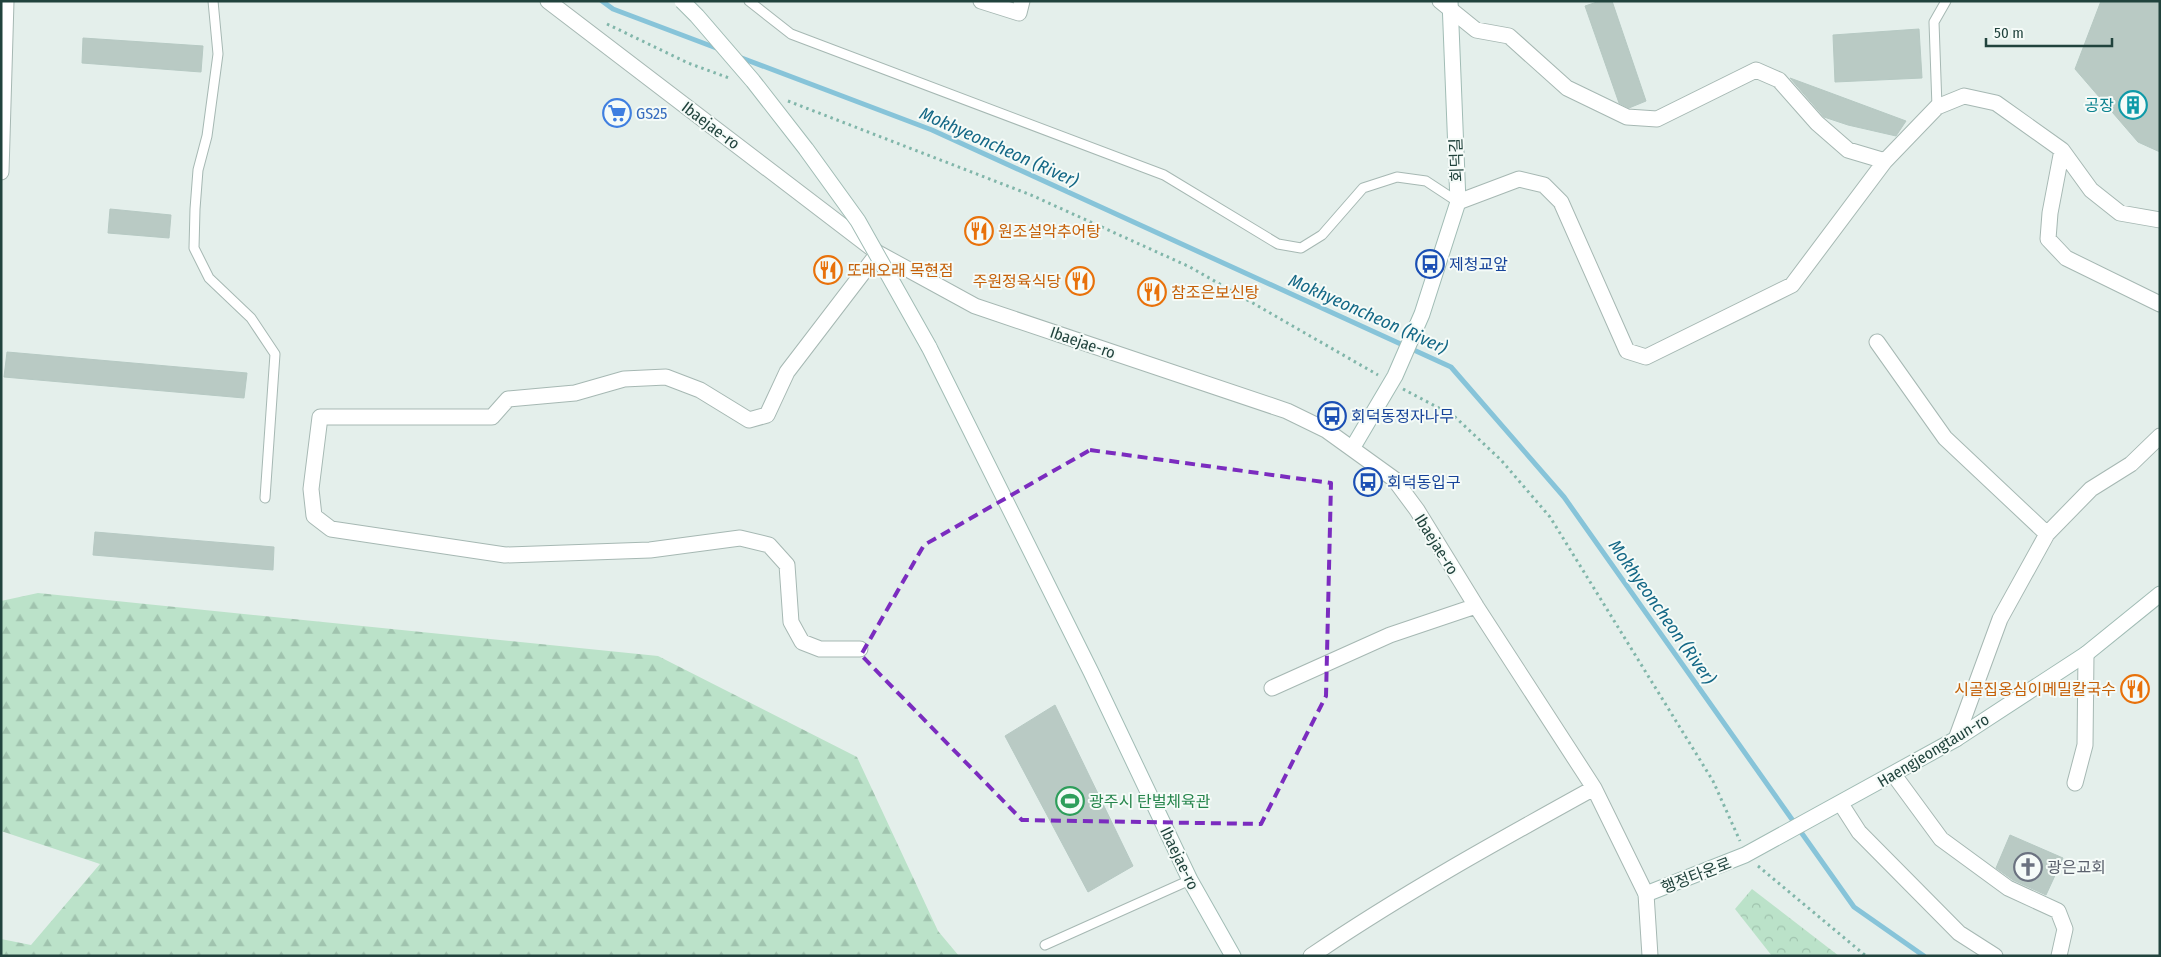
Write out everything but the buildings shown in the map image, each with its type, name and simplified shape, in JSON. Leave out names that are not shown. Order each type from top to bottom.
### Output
[{"type":"street","points":[[1,172],[6,1]]},
{"type":"street","name":"Ibaejae-ro","points":[[548,1],[878,253],[975,306],[1287,411],[1326,430],[1353,447],[1394,479],[1417,510],[1476,606],[1594,788],[1646,894],[1650,956]]},
{"type":"street","name":"Ibaejae-ro","points":[[682,1],[753,81],[858,221],[929,347],[1091,672],[1190,880],[1233,956]]},
{"type":"street","points":[[981,1],[1019,13],[1022,1]]},
{"type":"street","points":[[1447,5],[1476,30],[1509,36],[1567,88],[1627,117],[1657,119],[1756,70],[1779,80],[1817,124],[1848,150],[1885,161]]},
{"type":"street","name":"회덕길","points":[[1353,447],[1395,376],[1422,314],[1458,202],[1447,5]]},
{"type":"street","points":[[1458,202],[1519,179],[1544,185],[1561,202],[1627,351],[1646,358],[1792,285],[1885,161],[1937,107],[1964,96],[1996,103],[2062,150],[2091,190],[2120,212],[2160,220]]},
{"type":"street","points":[[2062,150],[2050,212],[2048,239],[2066,258],[2160,304]]},
{"type":"street","points":[[860,649],[820,649],[802,642],[791,622],[787,565],[769,545],[740,538],[650,550],[505,556],[331,529],[314,516],[311,489],[320,417],[492,417],[508,399],[575,393],[624,379],[666,377],[700,390],[749,420],[767,415],[787,372],[878,253]]},
{"type":"street","points":[[1877,342],[1945,438],[2047,534]]},
{"type":"street","points":[[1956,739],[2000,619],[2047,534],[2091,489],[2131,464],[2160,436]]},
{"type":"street","name":"Haengjeongtaun-ro","points":[[1825,813],[1956,739],[2086,654],[2160,594]]},
{"type":"street","points":[[1272,688],[1390,635],[1476,606]]},
{"type":"street","points":[[2075,783],[2085,745],[2086,654]]},
{"type":"street","points":[[1894,775],[1940,839],[2008,888],[2058,911],[2066,929],[2059,956]]},
{"type":"street","points":[[1311,956],[1363,920],[1450,868],[1594,788]]},
{"type":"street","points":[[1840,804],[1859,832],[1959,933],[1995,956]]},
{"type":"street","name":"행정타운로","points":[[1646,894],[1746,855],[1825,813]]},
{"type":"lane","points":[[213,1],[218,54],[207,136],[198,170],[194,248],[209,278],[251,318],[275,354],[265,498]]},
{"type":"lane","points":[[749,1],[791,34],[1164,175],[1278,244],[1301,248],[1322,235],[1363,188],[1397,177],[1426,181],[1458,202]]},
{"type":"lane","points":[[1937,107],[1934,22],[1946,1]]},
{"type":"lane","points":[[1045,945],[1190,880]]},
{"type":"highlighted area","points":[[1090,450],[1331,483],[1326,696],[1261,824],[1022,820],[861,655],[924,545]]},
{"type":"green space","points":[[38,593],[658,656],[857,757],[938,931],[959,956],[1,956],[1,939],[31,945],[100,864],[1,831],[1,601]]},
{"type":"green space","points":[[1752,889],[1839,956],[1772,956],[1735,909]]},
{"type":"waterway","name":"Mokhyeoncheon (River)","points":[[602,1],[613,9],[719,49]]},
{"type":"waterway","name":"Mokhyeoncheon (River)","points":[[739,57],[932,130],[1451,367],[1564,497],[1854,907],[1924,956]]},
{"type":"place","name":"공장","points":[[2133,105]]},
{"type":"place","name":"GS25","points":[[617,113]]},
{"type":"place","name":"원조설악추어탕","points":[[979,231]]},
{"type":"place","name":"제청교앞","points":[[1430,264]]},
{"type":"place","name":"또래오래 목현점","points":[[828,270]]},
{"type":"place","name":"주원정육식당","points":[[1080,281]]},
{"type":"place","name":"참조은보신탕","points":[[1152,292]]},
{"type":"place","name":"회덕동정자나무","points":[[1332,416]]},
{"type":"place","name":"회덕동입구","points":[[1368,482]]},
{"type":"place","name":"시골집옹심이메밀칼국수","points":[[2135,689]]},
{"type":"place","name":"광주시 탄벌체육관","points":[[1070,801]]},
{"type":"place","name":"광은교회","points":[[2028,867]]}]
